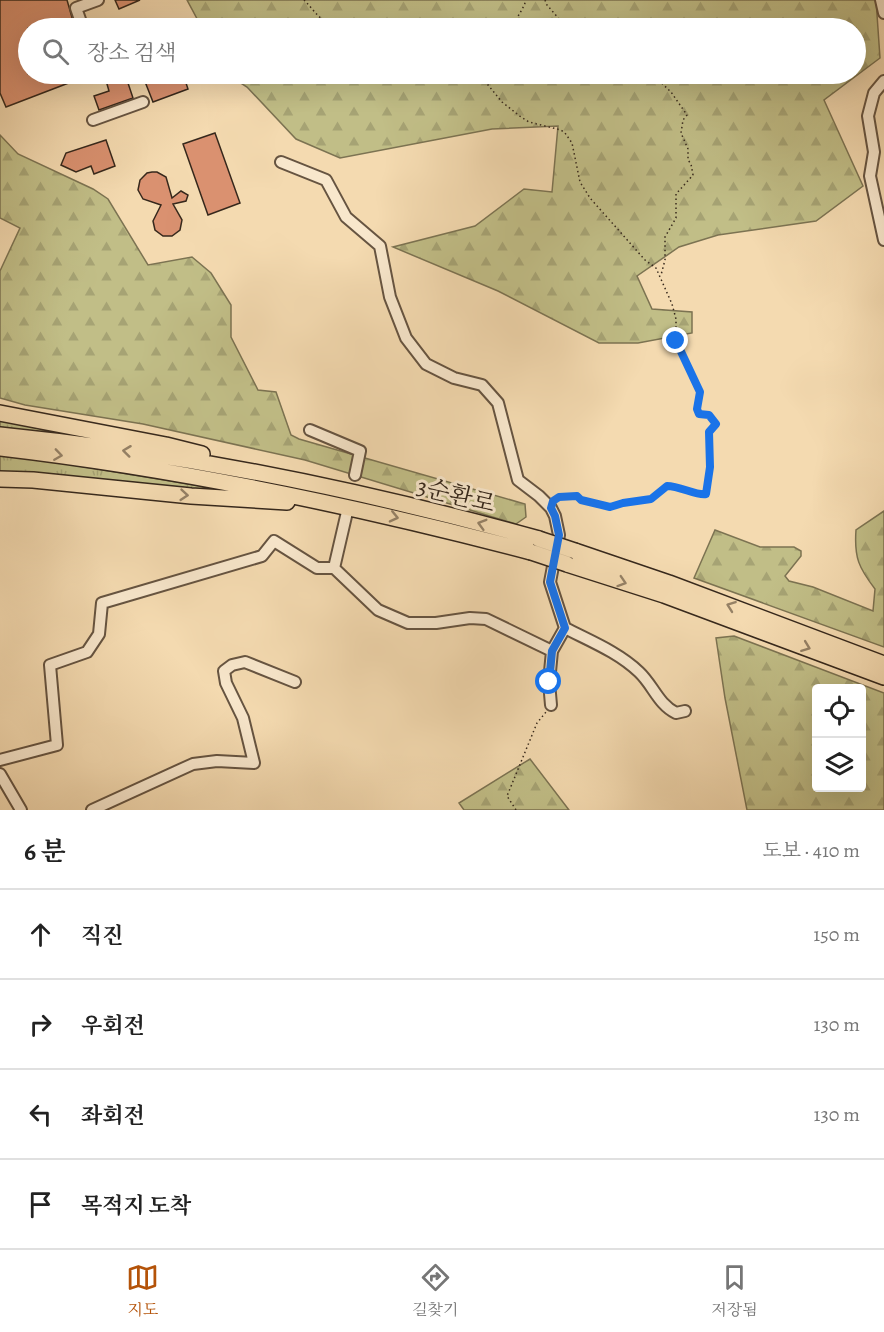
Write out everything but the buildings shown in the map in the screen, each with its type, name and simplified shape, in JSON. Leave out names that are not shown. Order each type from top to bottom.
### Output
[{"type":"highway","points":[[0,413],[165,445],[417,508]]},
{"type":"highway","name":"3순환로","points":[[0,435],[150,454],[291,479],[417,508],[571,558],[884,677]]},
{"type":"highway","name":"3순환로","points":[[0,448],[155,469],[535,546]]},
{"type":"highway","points":[[0,479],[33,480],[350,510]]},
{"type":"highway","name":"3순환로","points":[[571,558],[669,583],[884,664]]},
{"type":"street","points":[[80,18],[76,8],[98,0]]},
{"type":"street","points":[[881,0],[884,13]]},
{"type":"street","points":[[884,81],[874,93],[868,116],[874,152],[870,176],[884,240]]},
{"type":"street","points":[[93,120],[144,102]]},
{"type":"street","points":[[281,162],[326,180],[346,217],[380,246],[390,297],[406,338],[426,364],[454,378],[482,385],[498,403],[518,480],[551,508],[555,516],[559,535],[550,582],[565,628],[622,658],[639,672],[666,708],[676,713],[685,711]]},
{"type":"street","points":[[310,430],[360,451],[355,476]]},
{"type":"street","points":[[334,568],[350,510]]},
{"type":"street","points":[[0,760],[57,745],[50,665],[87,652],[99,634],[102,603],[262,556],[274,541],[317,568],[334,568],[378,610],[408,623],[436,623],[470,618],[486,619],[552,651]]},
{"type":"street","points":[[551,705],[549,682],[552,651],[565,628]]},
{"type":"street","points":[[92,810],[194,764],[217,761],[254,764],[243,718],[225,677],[224,671],[232,664],[245,662],[295,682]]},
{"type":"street","points":[[0,774],[21,810]]},
{"type":"path","points":[[304,0],[320,18]]},
{"type":"path","points":[[515,18],[524,7],[526,0]]},
{"type":"path","points":[[545,0],[558,18]]},
{"type":"path","points":[[487,84],[502,102],[521,117],[529,122],[561,130],[572,143],[580,182],[590,198],[661,276],[676,319],[676,341],[700,392],[697,409],[699,414],[709,415],[716,424],[709,432],[710,467],[706,494],[699,495],[688,489],[667,486],[651,499],[610,507],[581,500],[577,496],[569,496],[555,499],[551,508]]},
{"type":"path","points":[[661,276],[665,260],[665,237],[676,218],[676,194],[693,175],[688,160],[688,149],[681,133],[683,120],[687,115],[663,84]]},
{"type":"path","points":[[516,810],[507,796],[537,723],[551,705]]},
{"type":"green space","points":[[187,0],[876,0],[880,58],[866,68],[866,18],[197,18]]},
{"type":"green space","points":[[242,84],[845,84],[824,100],[863,186],[816,221],[718,235],[679,247],[637,276],[652,309],[692,312],[692,333],[638,343],[599,343],[498,291],[393,247],[475,226],[524,189],[552,192],[558,126],[492,129],[340,158],[296,139]]},
{"type":"green space","points":[[0,135],[18,154],[93,189],[108,199],[148,265],[192,257],[211,273],[231,305],[231,337],[258,390],[276,392],[291,435],[525,504],[526,517],[516,524],[305,460],[143,424],[25,405],[0,398],[0,271],[20,228],[0,218]]},
{"type":"green space","points":[[0,418],[212,458],[0,428]]},
{"type":"green space","points":[[0,453],[231,491],[231,494],[0,474]]},
{"type":"green space","points":[[884,511],[884,647],[694,578],[715,530],[760,547],[794,547],[801,551],[801,556],[785,576],[789,581],[813,587],[873,611],[875,589],[859,562],[856,530]]},
{"type":"green space","points":[[734,636],[860,684],[812,684],[812,792],[866,792],[866,686],[884,693],[884,810],[747,810],[716,638]]},
{"type":"green space","points":[[530,759],[569,810],[464,810],[459,803]]},
{"type":"route","points":[[549,682],[552,651],[565,628],[550,582],[559,535],[551,508],[553,501],[559,497],[577,496],[581,500],[595,504],[597,502],[610,507],[651,499],[667,486],[688,489],[699,495],[706,494],[710,467],[709,432],[716,424],[709,415],[699,414],[697,409],[700,392],[676,341]]}]
